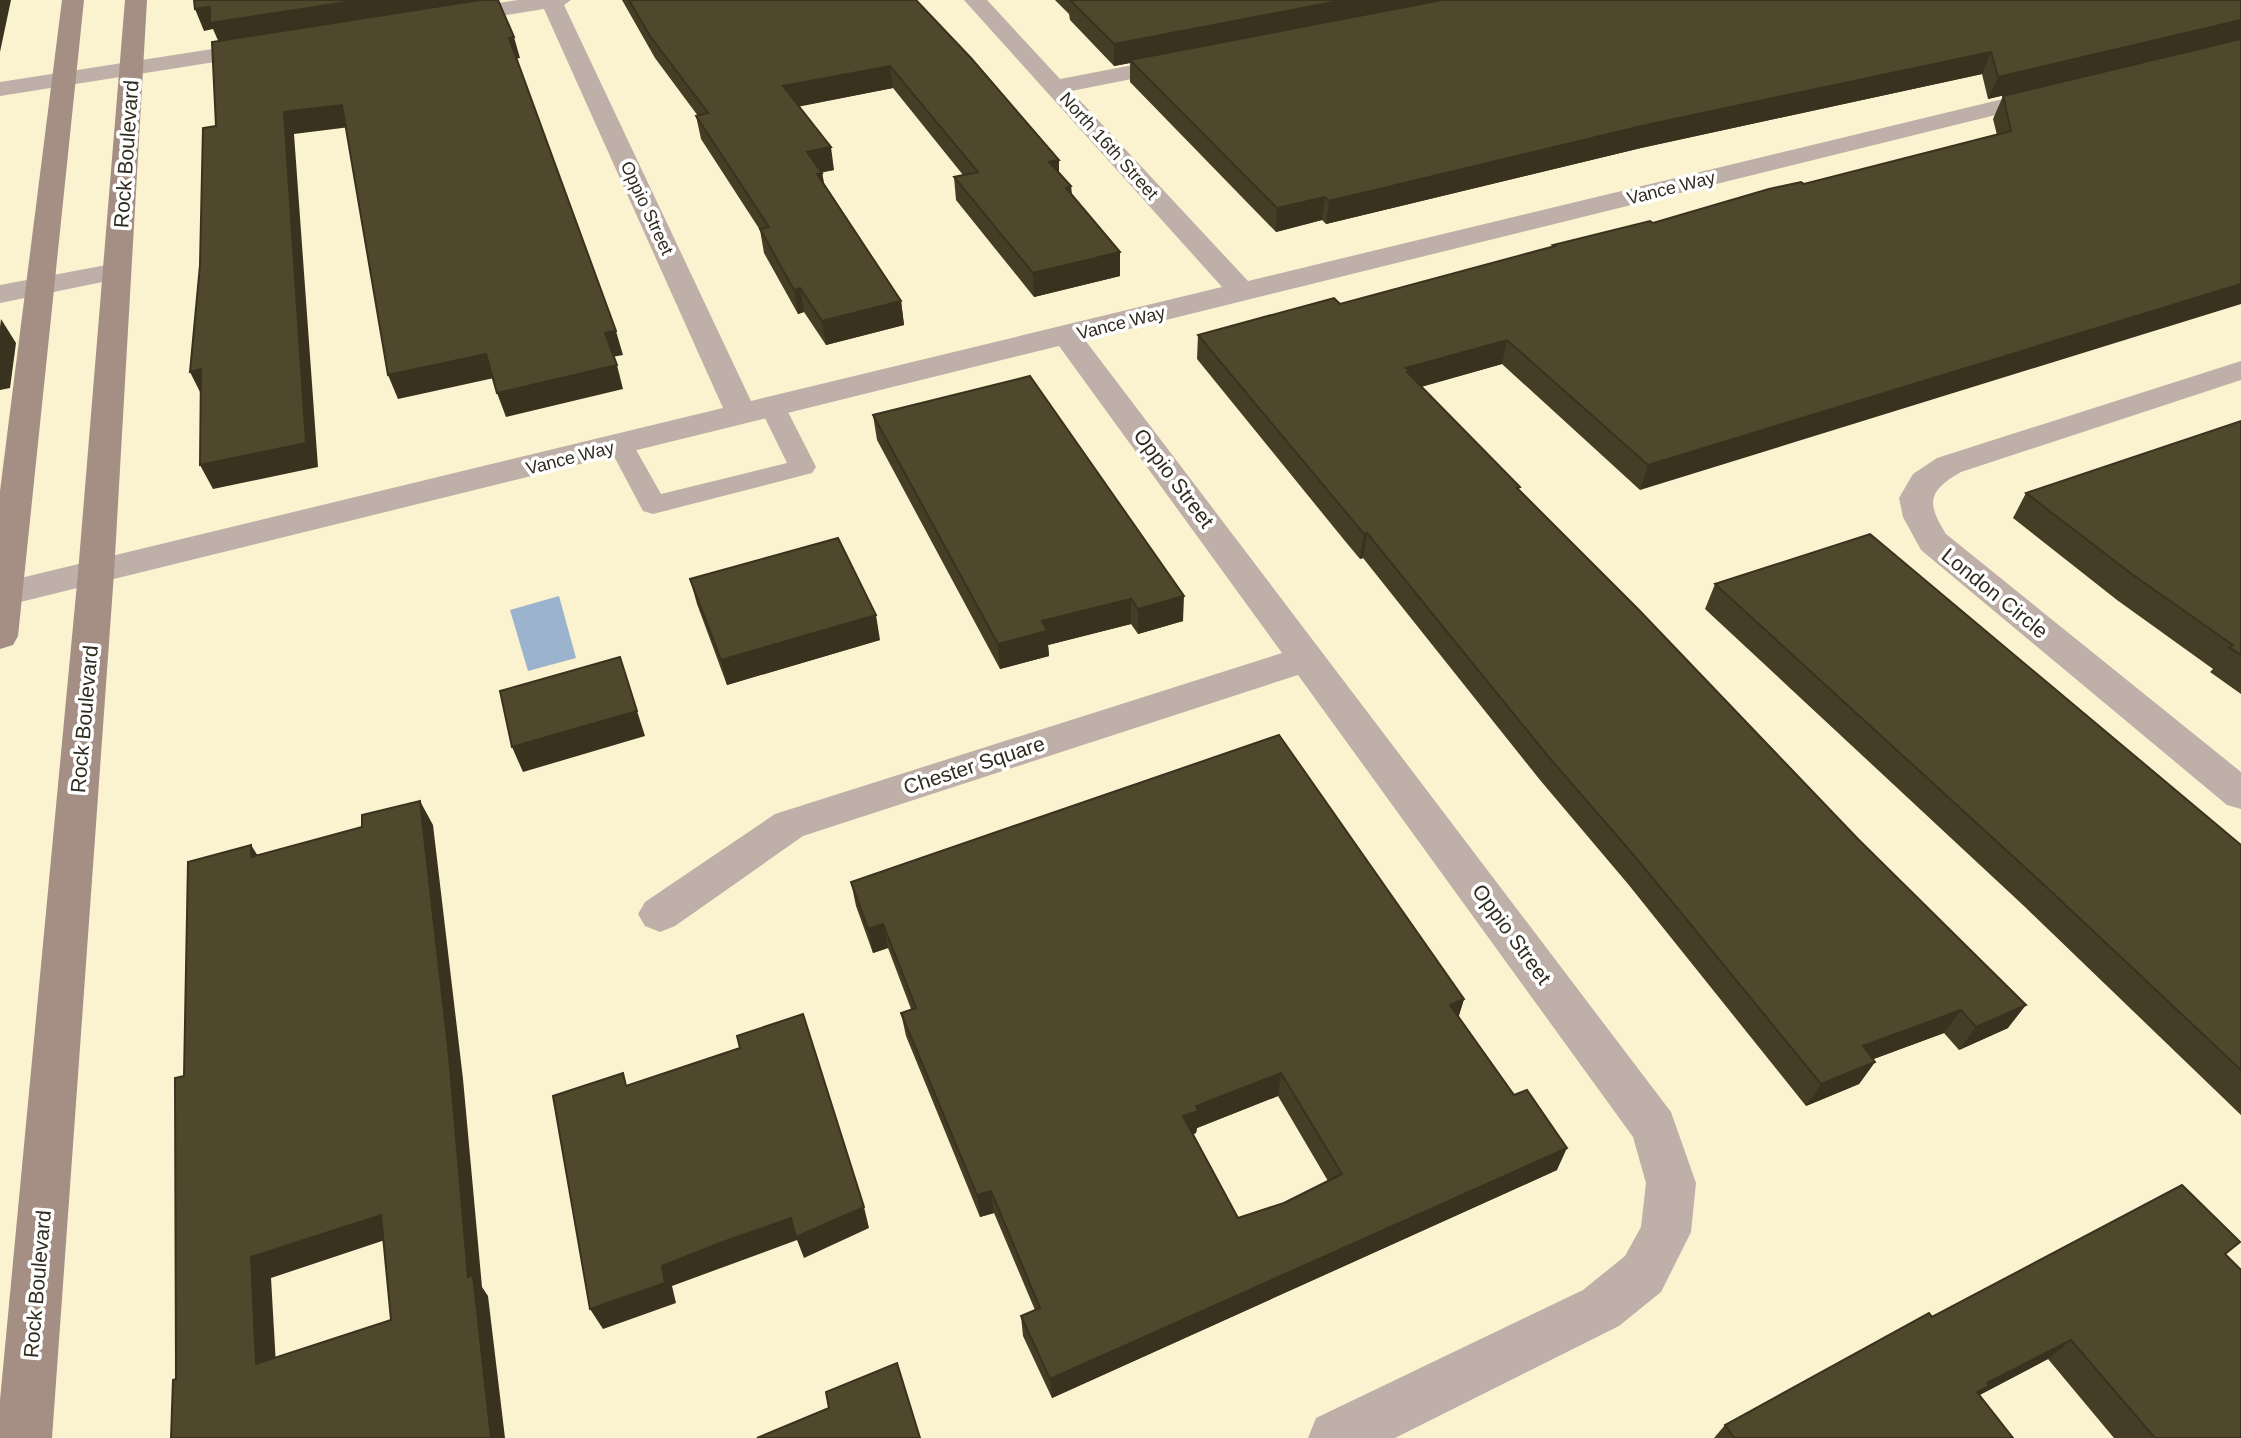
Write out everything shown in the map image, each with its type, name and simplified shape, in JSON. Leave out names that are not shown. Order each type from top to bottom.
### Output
[{"type":"main road","points":[[0,636],[73,0]]},
{"type":"main road","name":"Rock Boulevard","points":[[24,1438],[96,573],[136,0]]},
{"type":"street","points":[[430,21],[554,0]]},
{"type":"street","name":"Oppio Street","points":[[554,0],[742,415]]},
{"type":"street","name":"North 16th Street","points":[[975,0],[1243,293]]},
{"type":"street","points":[[0,89],[281,45]]},
{"type":"street","points":[[1055,87],[1203,58]]},
{"type":"street","name":"Vance Way","points":[[3,595],[2079,88]]},
{"type":"street","points":[[0,294],[117,271]]},
{"type":"street","name":"Oppio Street","points":[[1068,336],[1654,1127],[1671,1183],[1666,1232],[1649,1264],[1643,1274],[1601,1307],[1336,1438]]},
{"type":"street","name":"London Circle","points":[[2241,370],[1949,465],[1928,475],[1915,496],[1917,517],[1933,542],[2241,794]]},
{"type":"street","name":"Chester Square","points":[[660,914],[789,825],[1308,658]]},
{"type":"lane","points":[[621,445],[653,505],[803,467],[773,408]]},
{"type":"water","points":[[559,596],[576,658],[528,671],[510,610]]},
{"type":"building","points":[[194,0],[360,0],[210,23],[210,7],[195,9]]},
{"type":"building","points":[[480,0],[498,0],[514,37],[509,38],[616,331],[605,333],[617,365],[497,393],[486,354],[388,375],[342,105],[284,112],[306,443],[200,465],[201,369],[190,372],[200,265],[203,128],[216,126],[212,42]]},
{"type":"building","points":[[629,0],[916,0],[971,58],[1059,160],[1049,162],[1071,186],[1066,188],[1120,252],[1033,273],[954,177],[978,172],[890,66],[783,86],[831,147],[807,152],[822,173],[817,174],[901,301],[822,321],[800,288],[794,290],[760,229],[769,227],[696,116],[708,113],[650,36]]},
{"type":"building","points":[[1070,0],[1344,0],[1114,44]]},
{"type":"building","points":[[1442,0],[2241,0],[2241,20],[1998,77],[1991,52],[1646,125],[1329,201],[1325,197],[1277,208],[1130,60]]},
{"type":"building","points":[[2241,39],[2241,284],[1648,465],[1507,340],[1406,368],[1520,487],[1517,488],[1638,609],[1858,839],[2026,1005],[1976,1027],[1961,1010],[1863,1046],[1875,1062],[1821,1084],[1637,859],[1547,755],[1367,533],[1364,534],[1198,335],[1334,298],[1340,304],[1555,246],[1553,245],[1650,221],[1653,223],[1769,189],[1801,182],[1804,184],[2011,131],[2003,96]]},
{"type":"building","points":[[1030,376],[1184,596],[1138,609],[1131,599],[1042,621],[1047,631],[998,644],[873,415]]},
{"type":"building","points":[[2241,421],[2241,655],[2229,647],[2233,645],[2133,575],[2026,493]]},
{"type":"building","points":[[1870,534],[2241,845],[2241,1070],[2041,882],[1715,584]]},
{"type":"building","points":[[838,538],[876,615],[721,660],[690,579]]},
{"type":"building","points":[[620,657],[637,711],[512,747],[500,691]]},
{"type":"building","points":[[1279,735],[1464,999],[1450,1005],[1514,1095],[1527,1090],[1567,1148],[1050,1379],[1021,1316],[1040,1308],[991,1191],[977,1195],[901,1013],[916,1008],[883,924],[868,929],[851,882]],"holes":[[[1281,1073],[1342,1174],[1284,1203],[1238,1218],[1183,1116],[1198,1111],[1196,1106]]]},
{"type":"building","points":[[420,801],[449,1056],[468,1277],[473,1275],[491,1438],[171,1438],[173,1380],[176,1379],[175,1078],[184,1076],[188,862],[251,845],[251,857],[362,827],[362,815]],"holes":[[[381,1215],[391,1320],[256,1364],[251,1257]]]},
{"type":"building","points":[[803,1014],[864,1207],[796,1237],[791,1218],[720,1243],[662,1266],[665,1283],[590,1309],[553,1096],[623,1073],[626,1086],[740,1048],[737,1036]]},
{"type":"building","points":[[2182,1185],[2240,1242],[2225,1254],[2241,1270],[2241,1438],[2155,1438],[2071,1340],[1987,1383],[1989,1386],[1977,1392],[2013,1438],[1734,1438],[1725,1425],[1929,1313],[1932,1317]]},
{"type":"building","points":[[897,1363],[920,1438],[757,1438],[829,1408],[826,1392]]}]
